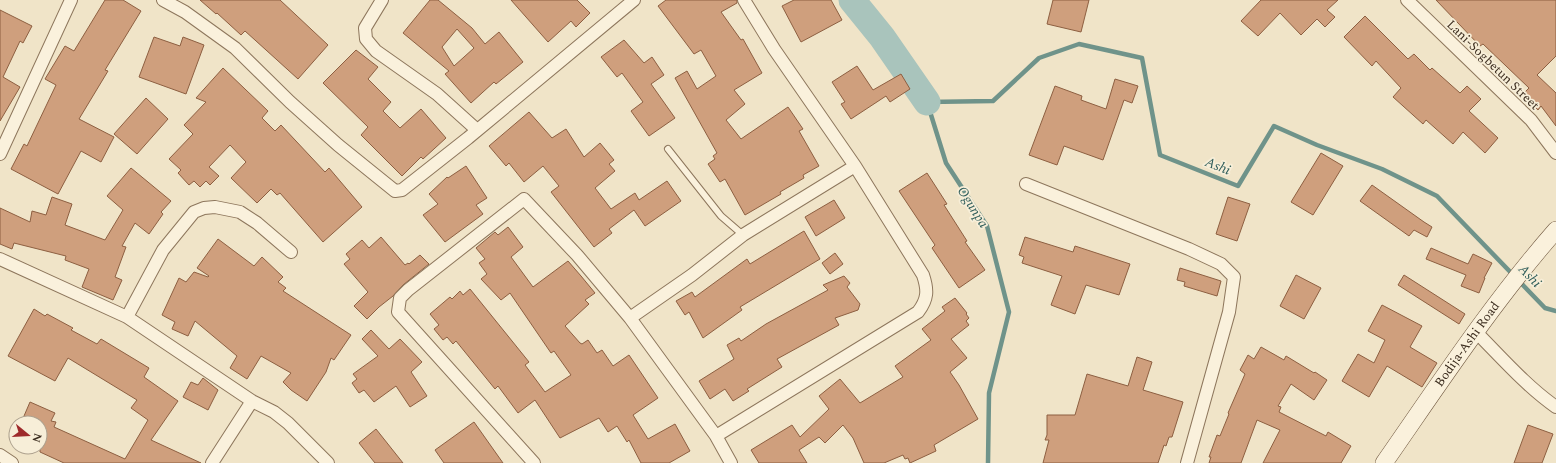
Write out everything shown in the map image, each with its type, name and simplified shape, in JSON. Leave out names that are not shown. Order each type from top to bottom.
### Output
[{"type":"street","points":[[0,154],[71,0]]},
{"type":"street","points":[[163,0],[185,12],[235,48],[290,102],[338,145],[394,191],[402,190],[408,186],[634,0]]},
{"type":"street","points":[[382,0],[365,28],[366,39],[376,51],[437,94],[477,130]]},
{"type":"street","points":[[716,436],[918,312],[924,305],[927,296],[923,275],[855,166],[774,49],[744,0]]},
{"type":"street","name":"Lani-Sogbetun Street","points":[[1408,0],[1531,120],[1556,153]]},
{"type":"street","points":[[630,318],[692,275],[743,236],[855,166]]},
{"type":"street","points":[[1026,184],[1195,252],[1221,264],[1234,277],[1229,312],[1187,463]]},
{"type":"street","points":[[534,463],[398,312],[400,298],[408,290],[524,199],[577,255],[630,318],[716,436],[731,463]]},
{"type":"street","points":[[127,318],[163,250],[194,212],[204,208],[215,207],[240,212],[257,223],[291,252]]},
{"type":"street","name":"Bodija-Ashi Road","points":[[1384,463],[1475,331],[1531,259],[1556,230]]},
{"type":"street","points":[[0,259],[127,318],[252,401],[274,412],[288,423],[328,463]]},
{"type":"street","points":[[1475,331],[1537,393],[1556,407]]},
{"type":"street","points":[[212,463],[252,401]]},
{"type":"street","points":[[0,455],[12,463]]},
{"type":"lane","points":[[668,149],[721,216],[743,236]]},
{"type":"building","points":[[105,0],[123,0],[141,11],[105,70],[108,71],[79,119],[114,137],[101,162],[81,151],[58,194],[11,169],[24,144],[27,146],[56,85],[45,79],[65,46],[74,51]]},
{"type":"building","points":[[200,0],[280,0],[328,45],[298,79],[245,31],[241,35]]},
{"type":"building","points":[[430,0],[438,0],[472,28],[485,44],[499,32],[523,62],[496,84],[494,82],[471,103],[445,74],[449,71],[403,33]],"holes":[[[457,29],[474,48],[454,66],[442,47]]]},
{"type":"building","points":[[511,0],[577,0],[590,13],[576,27],[571,21],[548,42]]},
{"type":"building","points":[[666,0],[737,0],[737,3],[721,12],[741,40],[743,39],[762,73],[734,90],[745,104],[726,120],[741,139],[788,107],[803,129],[799,131],[819,166],[803,175],[804,178],[780,192],[781,194],[745,215],[725,179],[720,182],[708,164],[715,159],[713,156],[717,153],[675,78],[687,71],[697,89],[716,76],[701,50],[694,54],[658,6]]},
{"type":"building","points":[[794,0],[831,0],[842,20],[801,42],[782,6]]},
{"type":"building","points":[[1053,0],[1089,0],[1081,32],[1047,24]]},
{"type":"building","points":[[1261,0],[1338,0],[1327,10],[1335,17],[1325,27],[1317,19],[1301,35],[1280,13],[1258,36],[1241,21]]},
{"type":"building","points":[[1436,0],[1556,0],[1556,56],[1537,75],[1556,93],[1556,126],[1541,106],[1538,110],[1522,95],[1529,88],[1483,44],[1480,46]]},
{"type":"building","points":[[0,10],[32,26],[23,43],[20,41],[3,77],[20,87],[0,121]]},
{"type":"building","points":[[1365,16],[1408,59],[1414,54],[1430,70],[1432,68],[1460,93],[1467,86],[1481,99],[1469,111],[1498,138],[1485,153],[1463,132],[1453,144],[1426,120],[1423,124],[1393,97],[1401,88],[1376,61],[1372,66],[1344,37]]},
{"type":"building","points":[[154,37],[180,46],[183,37],[204,45],[186,94],[139,77]]},
{"type":"building","points":[[624,40],[644,63],[652,57],[664,75],[651,84],[675,118],[649,136],[631,111],[643,102],[622,73],[617,77],[601,57]]},
{"type":"building","points":[[356,50],[378,67],[368,79],[391,102],[383,111],[400,128],[421,109],[446,138],[423,159],[421,157],[402,176],[361,135],[368,127],[323,83]]},
{"type":"building","points":[[857,66],[873,90],[901,74],[910,89],[890,102],[886,96],[851,119],[841,104],[845,102],[832,82]]},
{"type":"building","points":[[223,68],[268,111],[262,118],[275,131],[281,125],[325,172],[329,168],[362,207],[323,242],[280,193],[277,195],[271,189],[257,203],[231,178],[246,162],[230,145],[209,167],[219,176],[210,185],[206,181],[200,187],[194,181],[189,185],[178,173],[181,170],[169,159],[193,134],[184,125],[206,102],[196,98]]},
{"type":"building","points":[[1115,79],[1138,86],[1132,103],[1124,100],[1103,160],[1064,146],[1057,165],[1029,155],[1055,86],[1082,96],[1081,100],[1106,109]]},
{"type":"building","points":[[146,98],[168,119],[137,154],[114,134]]},
{"type":"building","points":[[529,112],[552,138],[566,129],[584,157],[600,143],[614,160],[609,164],[615,171],[595,188],[611,209],[635,193],[639,200],[667,181],[681,201],[645,226],[634,210],[609,229],[612,233],[594,247],[551,192],[559,186],[543,166],[524,182],[509,163],[506,166],[489,146]]},
{"type":"building","points":[[1321,153],[1343,166],[1313,215],[1291,202]]},
{"type":"building","points":[[466,166],[487,198],[476,205],[483,214],[445,242],[423,215],[438,204],[429,194],[447,177],[448,178]]},
{"type":"building","points":[[131,168],[171,201],[161,212],[163,214],[149,234],[135,223],[122,246],[126,247],[115,277],[122,280],[113,300],[82,287],[89,269],[65,260],[66,256],[14,243],[12,249],[0,244],[0,208],[30,222],[32,211],[46,215],[52,197],[72,204],[65,225],[105,240],[123,210],[107,196]]},
{"type":"building","points":[[927,173],[947,204],[944,205],[967,241],[965,242],[985,270],[959,288],[932,248],[935,245],[899,191]]},
{"type":"building","points":[[1372,185],[1432,227],[1427,237],[1414,230],[1409,236],[1360,201]]},
{"type":"building","points":[[1228,197],[1250,204],[1237,241],[1216,234]]},
{"type":"building","points":[[834,200],[845,218],[816,236],[805,217]]},
{"type":"building","points":[[508,227],[523,247],[511,257],[533,287],[568,261],[595,293],[585,300],[589,304],[565,326],[580,343],[582,344],[588,340],[597,353],[602,350],[613,366],[629,355],[658,398],[633,415],[648,439],[675,424],[690,451],[669,463],[641,463],[629,440],[627,442],[617,426],[608,432],[599,418],[560,438],[535,400],[518,413],[498,386],[495,389],[456,341],[453,344],[447,337],[443,340],[434,329],[439,325],[430,314],[450,297],[452,299],[460,291],[463,295],[470,289],[529,362],[525,365],[545,392],[571,375],[554,351],[551,353],[510,293],[501,300],[481,279],[487,274],[479,263],[485,259],[476,248],[495,232],[498,235]]},
{"type":"building","points":[[804,231],[820,259],[740,307],[742,310],[703,338],[689,312],[685,315],[676,301],[692,292],[695,297],[747,259],[750,264]]},
{"type":"building","points":[[381,237],[405,265],[408,263],[409,264],[420,255],[429,264],[403,285],[367,319],[354,306],[368,292],[344,264],[350,259],[346,254],[362,240],[369,248]]},
{"type":"building","points":[[1025,237],[1073,252],[1075,246],[1130,264],[1119,295],[1086,285],[1075,314],[1051,305],[1062,276],[1022,263],[1024,257],[1019,255]]},
{"type":"building","points":[[218,239],[254,266],[262,257],[283,277],[278,282],[286,288],[283,291],[351,335],[334,360],[331,358],[326,372],[307,401],[291,390],[283,382],[291,373],[261,356],[247,379],[230,368],[237,356],[195,321],[188,336],[172,329],[175,322],[162,315],[179,278],[186,282],[194,272],[208,277],[209,276],[197,268]]},
{"type":"building","points":[[1431,248],[1468,264],[1473,254],[1492,263],[1484,278],[1479,293],[1461,286],[1466,275],[1426,259]]},
{"type":"building","points":[[835,253],[843,264],[830,274],[822,263]]},
{"type":"building","points":[[1180,268],[1221,281],[1217,296],[1184,286],[1185,282],[1177,280]]},
{"type":"building","points":[[1296,275],[1321,288],[1304,319],[1280,306]]},
{"type":"building","points":[[1404,275],[1465,314],[1459,324],[1398,285]]},
{"type":"building","points":[[844,276],[850,283],[847,287],[860,304],[858,310],[835,318],[839,325],[777,359],[782,367],[747,389],[749,391],[733,401],[725,389],[710,399],[699,381],[734,359],[727,345],[739,338],[741,341],[766,324],[828,290],[823,285]]},
{"type":"building","points":[[955,298],[967,313],[966,314],[969,318],[966,321],[969,325],[951,339],[967,358],[950,372],[978,419],[934,445],[936,451],[910,463],[908,458],[905,459],[903,455],[884,463],[864,463],[853,438],[843,425],[825,443],[819,437],[799,450],[807,463],[759,463],[751,450],[792,425],[800,437],[829,409],[819,396],[840,379],[860,403],[903,377],[895,366],[931,340],[922,329],[945,311],[942,307]]},
{"type":"building","points":[[1382,305],[1422,326],[1410,347],[1437,363],[1422,387],[1387,366],[1369,397],[1342,381],[1358,354],[1374,363],[1385,340],[1368,331]]},
{"type":"building","points":[[34,309],[45,316],[47,314],[73,328],[71,330],[97,344],[101,339],[149,368],[144,377],[178,401],[151,440],[201,463],[64,463],[47,455],[48,455],[48,415],[24,415],[30,402],[55,413],[51,421],[56,422],[54,427],[125,459],[148,420],[131,408],[137,400],[68,358],[55,381],[8,356]]},
{"type":"building","points":[[371,330],[389,349],[400,339],[422,362],[411,372],[427,396],[410,407],[396,386],[374,402],[364,390],[359,393],[352,383],[357,379],[353,374],[378,356],[362,339]]},
{"type":"building","points":[[1261,347],[1284,360],[1286,356],[1327,380],[1314,400],[1291,384],[1278,406],[1281,407],[1279,412],[1326,436],[1328,432],[1351,446],[1341,463],[1263,463],[1280,430],[1257,420],[1241,463],[1209,463],[1211,457],[1209,457],[1217,435],[1220,436],[1245,374],[1240,370],[1248,355],[1254,359]]},
{"type":"building","points":[[1137,357],[1152,362],[1143,390],[1183,402],[1172,437],[1169,437],[1166,446],[1164,445],[1158,463],[1043,463],[1049,440],[1045,440],[1047,435],[1047,415],[1075,415],[1087,374],[1128,386]]},
{"type":"building","points":[[203,378],[218,390],[208,410],[183,397],[191,382],[198,385]]},
{"type":"building","points":[[474,422],[503,463],[444,463],[435,450]]},
{"type":"building","points":[[1528,425],[1553,434],[1542,463],[1514,463]]},
{"type":"building","points":[[376,429],[403,463],[375,463],[359,443]]},
{"type":"waterway","name":"Ogunpa","points":[[852,0],[882,37],[927,102]]},
{"type":"waterway","name":"Ashi","points":[[988,463],[989,393],[1009,312],[987,226],[946,163],[927,102],[993,101],[1039,58],[1079,44],[1142,58],[1160,155],[1238,186],[1274,126],[1317,145],[1382,169],[1437,196],[1545,308],[1556,311]]}]
